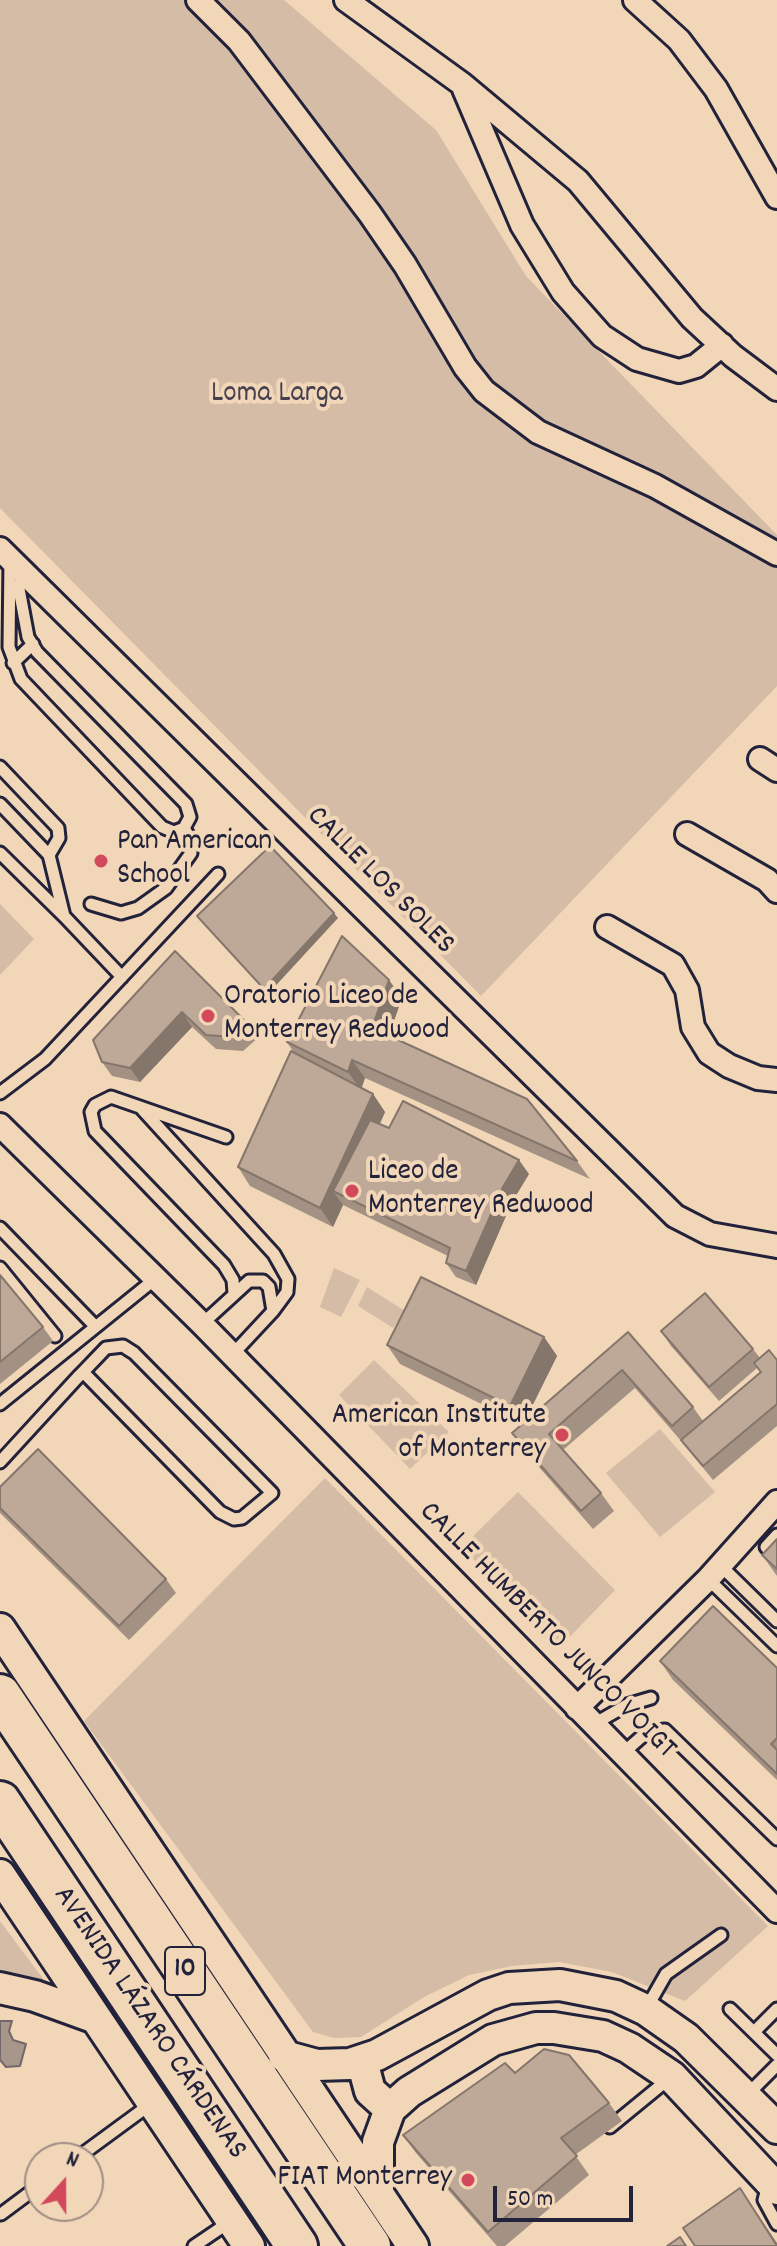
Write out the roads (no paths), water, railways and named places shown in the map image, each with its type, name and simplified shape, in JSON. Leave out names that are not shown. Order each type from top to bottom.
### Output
[{"type":"highway","name":"AVENIDA LÁZARO CÁRDENAS","points":[[0,1695],[370,2246]]},
{"type":"highway","name":"AVENIDA LÁZARO CÁRDENAS","points":[[0,1802],[297,2246]]},
{"type":"street","points":[[198,0],[239,41],[370,214],[405,265],[465,367],[484,391],[538,432],[655,486],[777,554]]},
{"type":"street","points":[[346,0],[462,84],[578,181],[692,318],[777,389]]},
{"type":"street","points":[[635,0],[679,40],[716,89],[777,197]]},
{"type":"street","points":[[462,84],[522,225],[563,292],[602,336],[637,359],[679,371],[696,366],[722,345]]},
{"type":"street","name":"CALLE LOS SOLES","points":[[11,560],[675,1216],[710,1234],[777,1246]]},
{"type":"street","points":[[687,834],[767,880],[777,891]]},
{"type":"street","points":[[607,927],[673,965],[687,990],[693,1027],[709,1053],[743,1072],[777,1080]]},
{"type":"street","name":"CALLE HUMBERTO JUNCO VOIGT","points":[[4,1137],[202,1324],[515,1645],[585,1700],[594,1724],[777,1911]]},
{"type":"street","points":[[585,1700],[714,1572],[777,1502]]},
{"type":"street","points":[[0,1629],[413,2246]]},
{"type":"street","name":"AVENIDA LÁZARO CÁRDENAS","points":[[0,1875],[153,2103],[237,2237]]},
{"type":"street","points":[[284,2056],[335,2067],[362,2061],[444,2016],[509,1988],[560,1985],[588,1989],[646,2010],[686,2038],[777,2128]]},
{"type":"street","points":[[0,1988],[35,1996],[93,2017]]},
{"type":"street","points":[[378,2193],[378,2142],[390,2109],[468,2053],[513,2033],[536,2028],[578,2029],[629,2048],[672,2077],[773,2185]]},
{"type":"street","points":[[362,2061],[370,2091],[390,2109]]},
{"type":"lane","points":[[11,560],[22,612],[33,644],[186,804],[190,817],[184,828],[174,832],[162,827],[21,679],[13,663],[8,631],[11,560]]},
{"type":"lane","points":[[13,663],[33,644]]},
{"type":"lane","points":[[0,767],[58,828],[59,838],[49,855]]},
{"type":"lane","points":[[0,804],[49,855],[64,916]]},
{"type":"lane","points":[[91,904],[121,913],[138,908],[166,888],[191,853],[191,840],[184,828]]},
{"type":"lane","points":[[0,853],[122,977]]},
{"type":"lane","points":[[0,1093],[45,1059],[218,874]]},
{"type":"lane","points":[[226,1137],[111,1097],[102,1099],[91,1112],[95,1131],[224,1265],[233,1280],[234,1293]]},
{"type":"lane","points":[[138,1106],[284,1267],[289,1285],[273,1311],[232,1355]]},
{"type":"lane","points":[[0,1228],[95,1326]]},
{"type":"lane","points":[[0,1268],[55,1336]]},
{"type":"lane","points":[[0,1404],[155,1279]]},
{"type":"lane","points":[[202,1324],[249,1281],[263,1281],[273,1293],[273,1311]]},
{"type":"lane","points":[[0,1462],[83,1372],[113,1345],[134,1353],[272,1493],[242,1518],[234,1519],[220,1512],[83,1372]]},
{"type":"lane","points":[[777,1535],[766,1547],[777,1559]]},
{"type":"lane","points":[[714,1572],[777,1621]]},
{"type":"lane","points":[[714,1572],[777,1646]]},
{"type":"lane","points":[[594,1724],[627,1705],[651,1698]]},
{"type":"lane","points":[[623,1753],[647,1732],[665,1730],[777,1839]]},
{"type":"lane","points":[[646,2010],[666,1974],[721,1935]]},
{"type":"lane","points":[[730,2009],[777,2055]]},
{"type":"lane","points":[[754,2032],[777,2009]]},
{"type":"lane","points":[[747,2095],[777,2065]]},
{"type":"lane","points":[[605,2131],[672,2077]]},
{"type":"lane","points":[[99,2142],[153,2103]]},
{"type":"lane","points":[[773,2185],[764,2200],[777,2224]]},
{"type":"lane","points":[[1,2214],[24,2197]]},
{"type":"lane","points":[[194,2246],[237,2237]]},
{"type":"place","name":"Pan American School","points":[[101,861]]},
{"type":"place","name":"Oratorio Liceo de Monterrey Redwood","points":[[208,1016]]},
{"type":"place","name":"Liceo de Monterrey Redwood","points":[[352,1191]]},
{"type":"place","name":"American Institute of Monterrey","points":[[562,1435]]},
{"type":"place","name":"FIAT Monterrey","points":[[468,2180]]},
{"type":"park label","name":"Loma Larga","points":[[277,396]]}]
